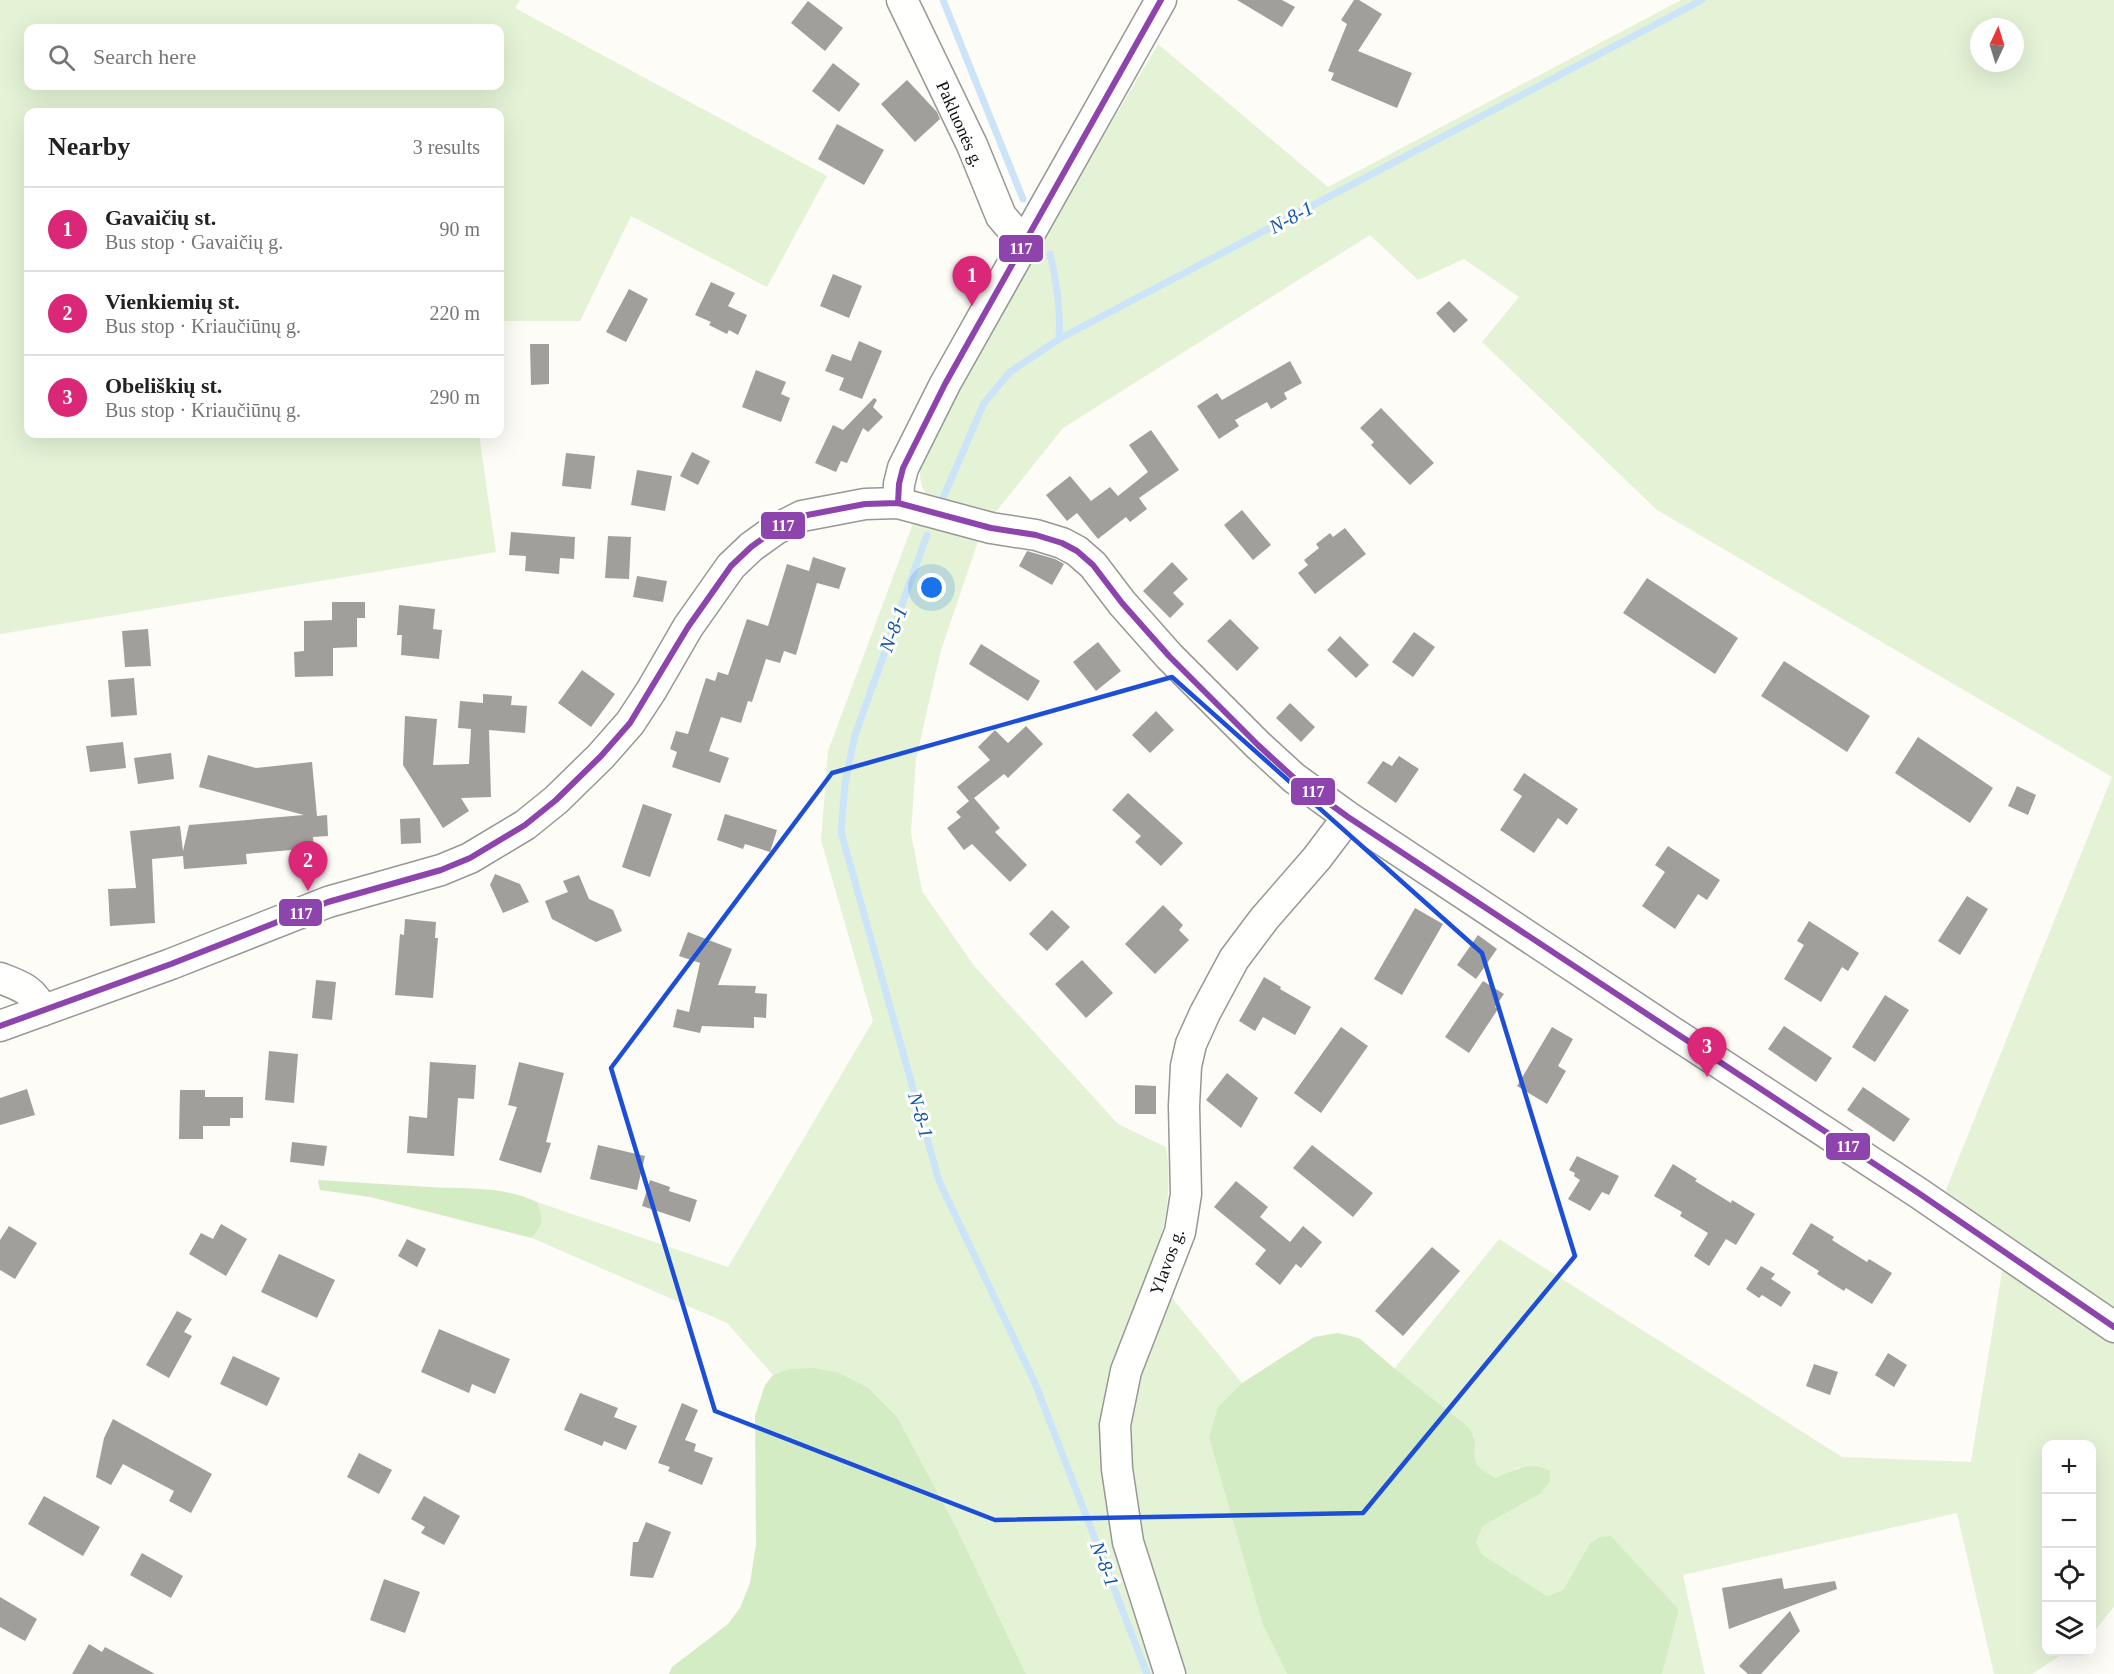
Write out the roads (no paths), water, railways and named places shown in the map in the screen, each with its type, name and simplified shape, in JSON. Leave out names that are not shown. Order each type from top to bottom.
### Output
[{"type":"street","name":"Pakluonės g.","points":[[902,0],[972,145],[1001,216],[1013,230],[1027,240]]},
{"type":"street","points":[[898,503],[898,484],[903,468],[945,384],[1161,0]]},
{"type":"street","points":[[0,1026],[171,964],[328,902],[441,870],[470,858],[516,831],[556,800],[601,756],[630,723],[688,627],[731,566],[751,546],[776,529],[802,516],[865,504],[898,503],[991,528],[1036,535],[1062,543],[1077,552],[1093,565],[1143,628],[1222,710],[1294,778],[1348,817],[1917,1192],[2114,1327]]},
{"type":"street","name":"Ylavos g.","points":[[1170,1674],[1128,1542],[1117,1469],[1115,1425],[1126,1371],[1180,1232],[1186,1194],[1184,1106],[1186,1066],[1191,1044],[1234,959],[1348,817]]},
{"type":"street","points":[[0,978],[18,985],[37,998],[42,1011]]},
{"type":"waterway","points":[[943,0],[1023,199]]},
{"type":"waterway","name":"N-8-1","points":[[943,498],[984,403],[1010,372],[1059,339],[1702,0]]},
{"type":"waterway","points":[[1050,254],[1058,296],[1059,339]]},
{"type":"waterway","name":"N-8-1","points":[[927,535],[855,735],[845,784],[841,832],[939,1181],[1035,1383],[1147,1674]]},
{"type":"place","name":"Gavaičių st.","points":[[972,306]]},
{"type":"place","name":"Vienkiemių st.","points":[[308,891]]},
{"type":"place","name":"Obeliškių st.","points":[[1707,1077]]}]
